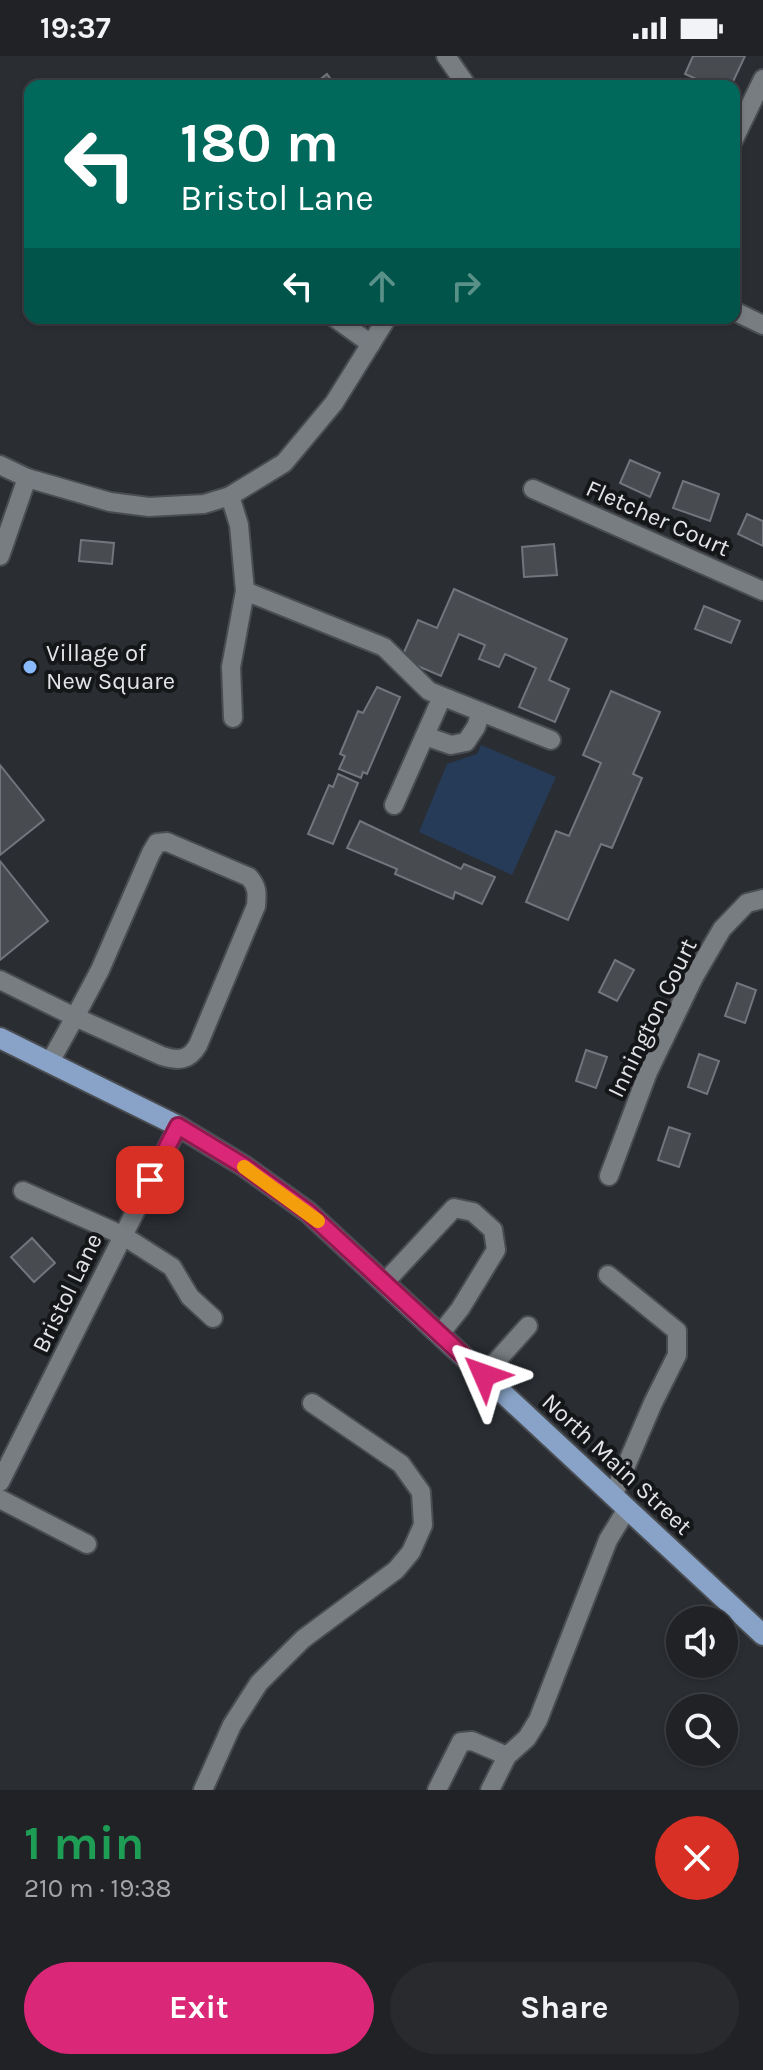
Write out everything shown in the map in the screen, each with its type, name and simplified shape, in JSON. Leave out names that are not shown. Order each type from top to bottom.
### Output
[{"type":"main road","name":"North Main Street","points":[[0,1038],[178,1126],[244,1166],[308,1212],[763,1635]]},
{"type":"street","points":[[448,57],[463,80]]},
{"type":"street","points":[[740,127],[763,79]]},
{"type":"street","points":[[740,314],[763,325]]},
{"type":"street","points":[[343,324],[371,344]]},
{"type":"street","points":[[0,465],[27,478],[110,502],[149,507],[204,504],[230,496],[284,463],[334,403],[383,324]]},
{"type":"street","points":[[0,556],[27,478]]},
{"type":"street","name":"Fletcher Court","points":[[533,489],[763,591]]},
{"type":"street","points":[[230,496],[239,525],[245,591],[231,667],[233,718]]},
{"type":"street","points":[[245,591],[384,647],[429,691],[551,740]]},
{"type":"street","points":[[394,805],[442,697]]},
{"type":"street","points":[[425,736],[451,745],[466,742],[481,712]]},
{"type":"street","points":[[0,980],[75,1017],[162,1056],[184,1059],[193,1054],[256,906],[256,884],[249,877],[167,842],[157,843],[100,970],[75,1017],[50,1062]]},
{"type":"street","name":"Innington Court","points":[[609,1176],[648,1072],[694,977],[722,929],[747,903],[763,899]]},
{"type":"street","name":"Bristol Lane","points":[[0,1482],[178,1126]]},
{"type":"street","points":[[23,1191],[122,1235],[172,1267],[190,1297],[213,1318]]},
{"type":"street","points":[[385,1282],[454,1208],[473,1212],[493,1230],[496,1250],[460,1309],[440,1334]]},
{"type":"street","points":[[490,1790],[507,1756],[527,1738],[538,1720],[608,1540],[653,1403],[677,1355],[677,1331],[608,1275]]},
{"type":"street","points":[[484,1375],[528,1326]]},
{"type":"street","points":[[203,1790],[232,1725],[259,1683],[303,1639],[396,1570],[411,1552],[423,1525],[421,1492],[401,1464],[312,1403]]},
{"type":"street","points":[[0,1499],[87,1544]]},
{"type":"street","points":[[437,1790],[461,1742],[472,1741],[507,1756]]},
{"type":"shaded area","points":[[481,745],[556,777],[512,875],[419,832],[447,764],[477,754]]},
{"type":"building","points":[[693,56],[745,56],[734,80],[698,80],[685,74]]},
{"type":"building","points":[[630,460],[660,473],[650,497],[620,483]]},
{"type":"building","points":[[683,481],[719,494],[710,521],[673,508]]},
{"type":"building","points":[[747,514],[763,521],[763,546],[738,534]]},
{"type":"building","points":[[81,540],[114,543],[112,564],[79,561]]},
{"type":"building","points":[[554,544],[557,575],[524,577],[522,547]]},
{"type":"building","points":[[454,589],[567,639],[549,680],[569,689],[555,722],[519,707],[536,668],[505,654],[499,667],[479,659],[485,645],[459,634],[441,676],[401,659],[418,620],[437,628]]},
{"type":"building","points":[[704,606],[740,621],[731,643],[695,629]]},
{"type":"building","points":[[377,687],[400,697],[367,774],[363,772],[361,778],[339,769],[345,756],[340,754],[358,711],[363,713]]},
{"type":"building","points":[[611,691],[660,712],[633,774],[642,778],[612,848],[601,844],[568,920],[526,902],[556,831],[569,836],[601,763],[583,755]]},
{"type":"building","points":[[0,765],[44,820],[0,855]]},
{"type":"building","points":[[338,774],[358,783],[333,844],[308,834],[329,785],[333,787]]},
{"type":"building","points":[[360,821],[461,869],[464,864],[495,877],[482,904],[455,892],[453,899],[395,874],[397,869],[347,848]]},
{"type":"building","points":[[0,861],[48,921],[0,960]]},
{"type":"building","points":[[615,960],[634,970],[617,1001],[599,992]]},
{"type":"building","points":[[737,983],[756,990],[745,1023],[725,1016]]},
{"type":"building","points":[[586,1050],[607,1057],[596,1088],[576,1081]]},
{"type":"building","points":[[699,1054],[719,1061],[707,1094],[688,1087]]},
{"type":"building","points":[[669,1127],[690,1134],[679,1167],[658,1160]]},
{"type":"building","points":[[32,1238],[55,1263],[34,1282],[11,1257]]},
{"type":"slow traffic","points":[[244,1167],[318,1221]]},
{"type":"place","name":"Village of New Square","points":[[30,667]]},
{"type":"route","points":[[150,1180],[178,1126],[244,1166],[308,1212],[484,1375]]}]
